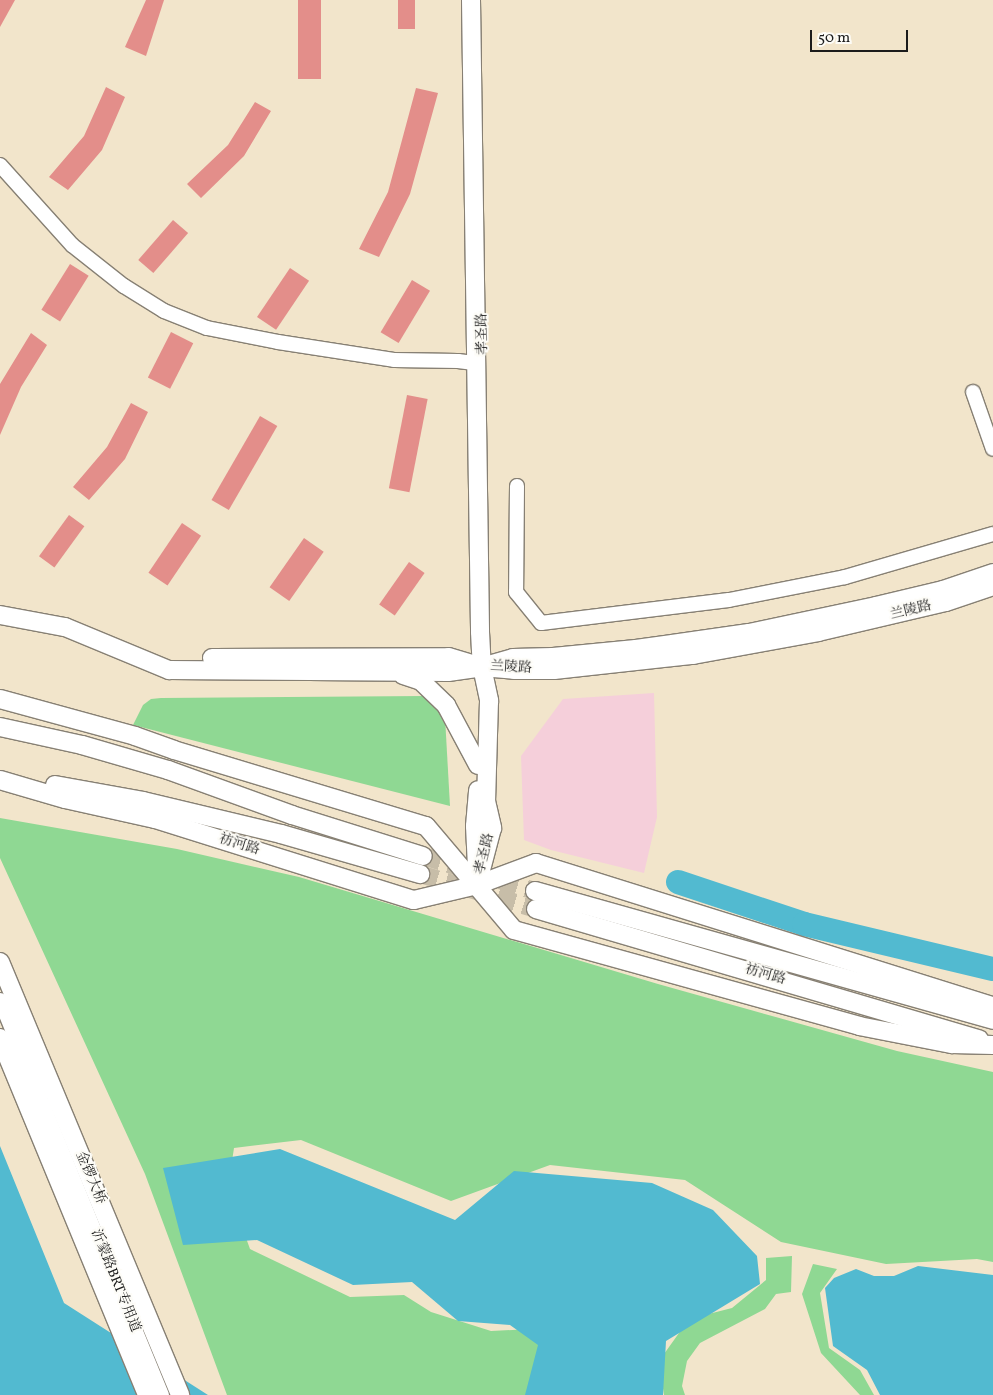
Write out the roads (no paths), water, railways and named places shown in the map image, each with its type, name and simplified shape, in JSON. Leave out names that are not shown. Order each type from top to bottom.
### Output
[{"type":"main road","name":"孝圣路","points":[[471,0],[474,363],[482,667],[475,826],[477,885]]},
{"type":"main road","name":"孝圣路","points":[[477,885],[492,828],[486,801],[489,701],[482,667],[488,632],[479,0]]},
{"type":"main road","name":"兰陵路","points":[[482,667],[513,658],[554,657],[636,649],[768,629],[933,592],[993,573]]},
{"type":"main road","name":"兰陵路","points":[[482,667],[514,670],[554,670],[702,653],[870,621],[946,602],[993,586]]},
{"type":"main road","points":[[0,607],[64,620],[117,642],[172,658],[449,657],[482,667]]},
{"type":"main road","points":[[0,615],[66,627],[169,670],[448,672],[482,667]]},
{"type":"main road","points":[[390,672],[421,681],[446,705],[478,765]]},
{"type":"main road","points":[[0,699],[135,736],[174,750],[426,826],[514,930],[859,1026],[952,1044],[993,1044]]},
{"type":"main road","points":[[0,723],[135,736]]},
{"type":"main road","points":[[0,727],[82,745],[168,770],[292,815],[423,856]]},
{"type":"main road","name":"祊河路","points":[[0,775],[143,801],[281,834],[420,874]]},
{"type":"main road","name":"祊河路","points":[[0,780],[65,799],[155,819],[414,900],[477,885],[536,864],[993,1006]]},
{"type":"main road","name":"祊河路","points":[[535,891],[993,1020]]},
{"type":"main road","name":"祊河路","points":[[536,909],[993,1044]]},
{"type":"main road","name":"金锣大桥","points":[[0,962],[180,1395]]},
{"type":"main road","points":[[0,1038],[147,1395]]},
{"type":"street","points":[[0,165],[72,245],[124,286],[164,311],[207,328],[278,342],[394,360],[445,360],[474,363]]},
{"type":"street","points":[[973,392],[993,449]]},
{"type":"street","points":[[516,486],[516,592],[541,623],[729,600],[845,577],[993,534]]},
{"type":"street","name":"沂蒙路BRT专用道","points":[[0,1000],[162,1395]]},
{"type":"water","points":[[0,1146],[64,1303],[208,1395],[0,1395]]},
{"type":"water","points":[[280,1149],[455,1220],[514,1171],[652,1183],[713,1210],[757,1256],[760,1284],[666,1341],[663,1395],[525,1395],[538,1345],[510,1325],[458,1321],[412,1282],[353,1285],[257,1240],[183,1245],[163,1168]]},
{"type":"water","points":[[918,1266],[993,1275],[993,1395],[880,1395],[867,1370],[833,1346],[825,1288],[834,1278],[856,1269],[874,1276],[894,1276]]},
{"type":"waterway","points":[[678,882],[804,924],[993,969]]},
{"type":"tunnel","points":[[423,856],[535,891]]},
{"type":"tunnel","points":[[420,874],[536,909]]}]
